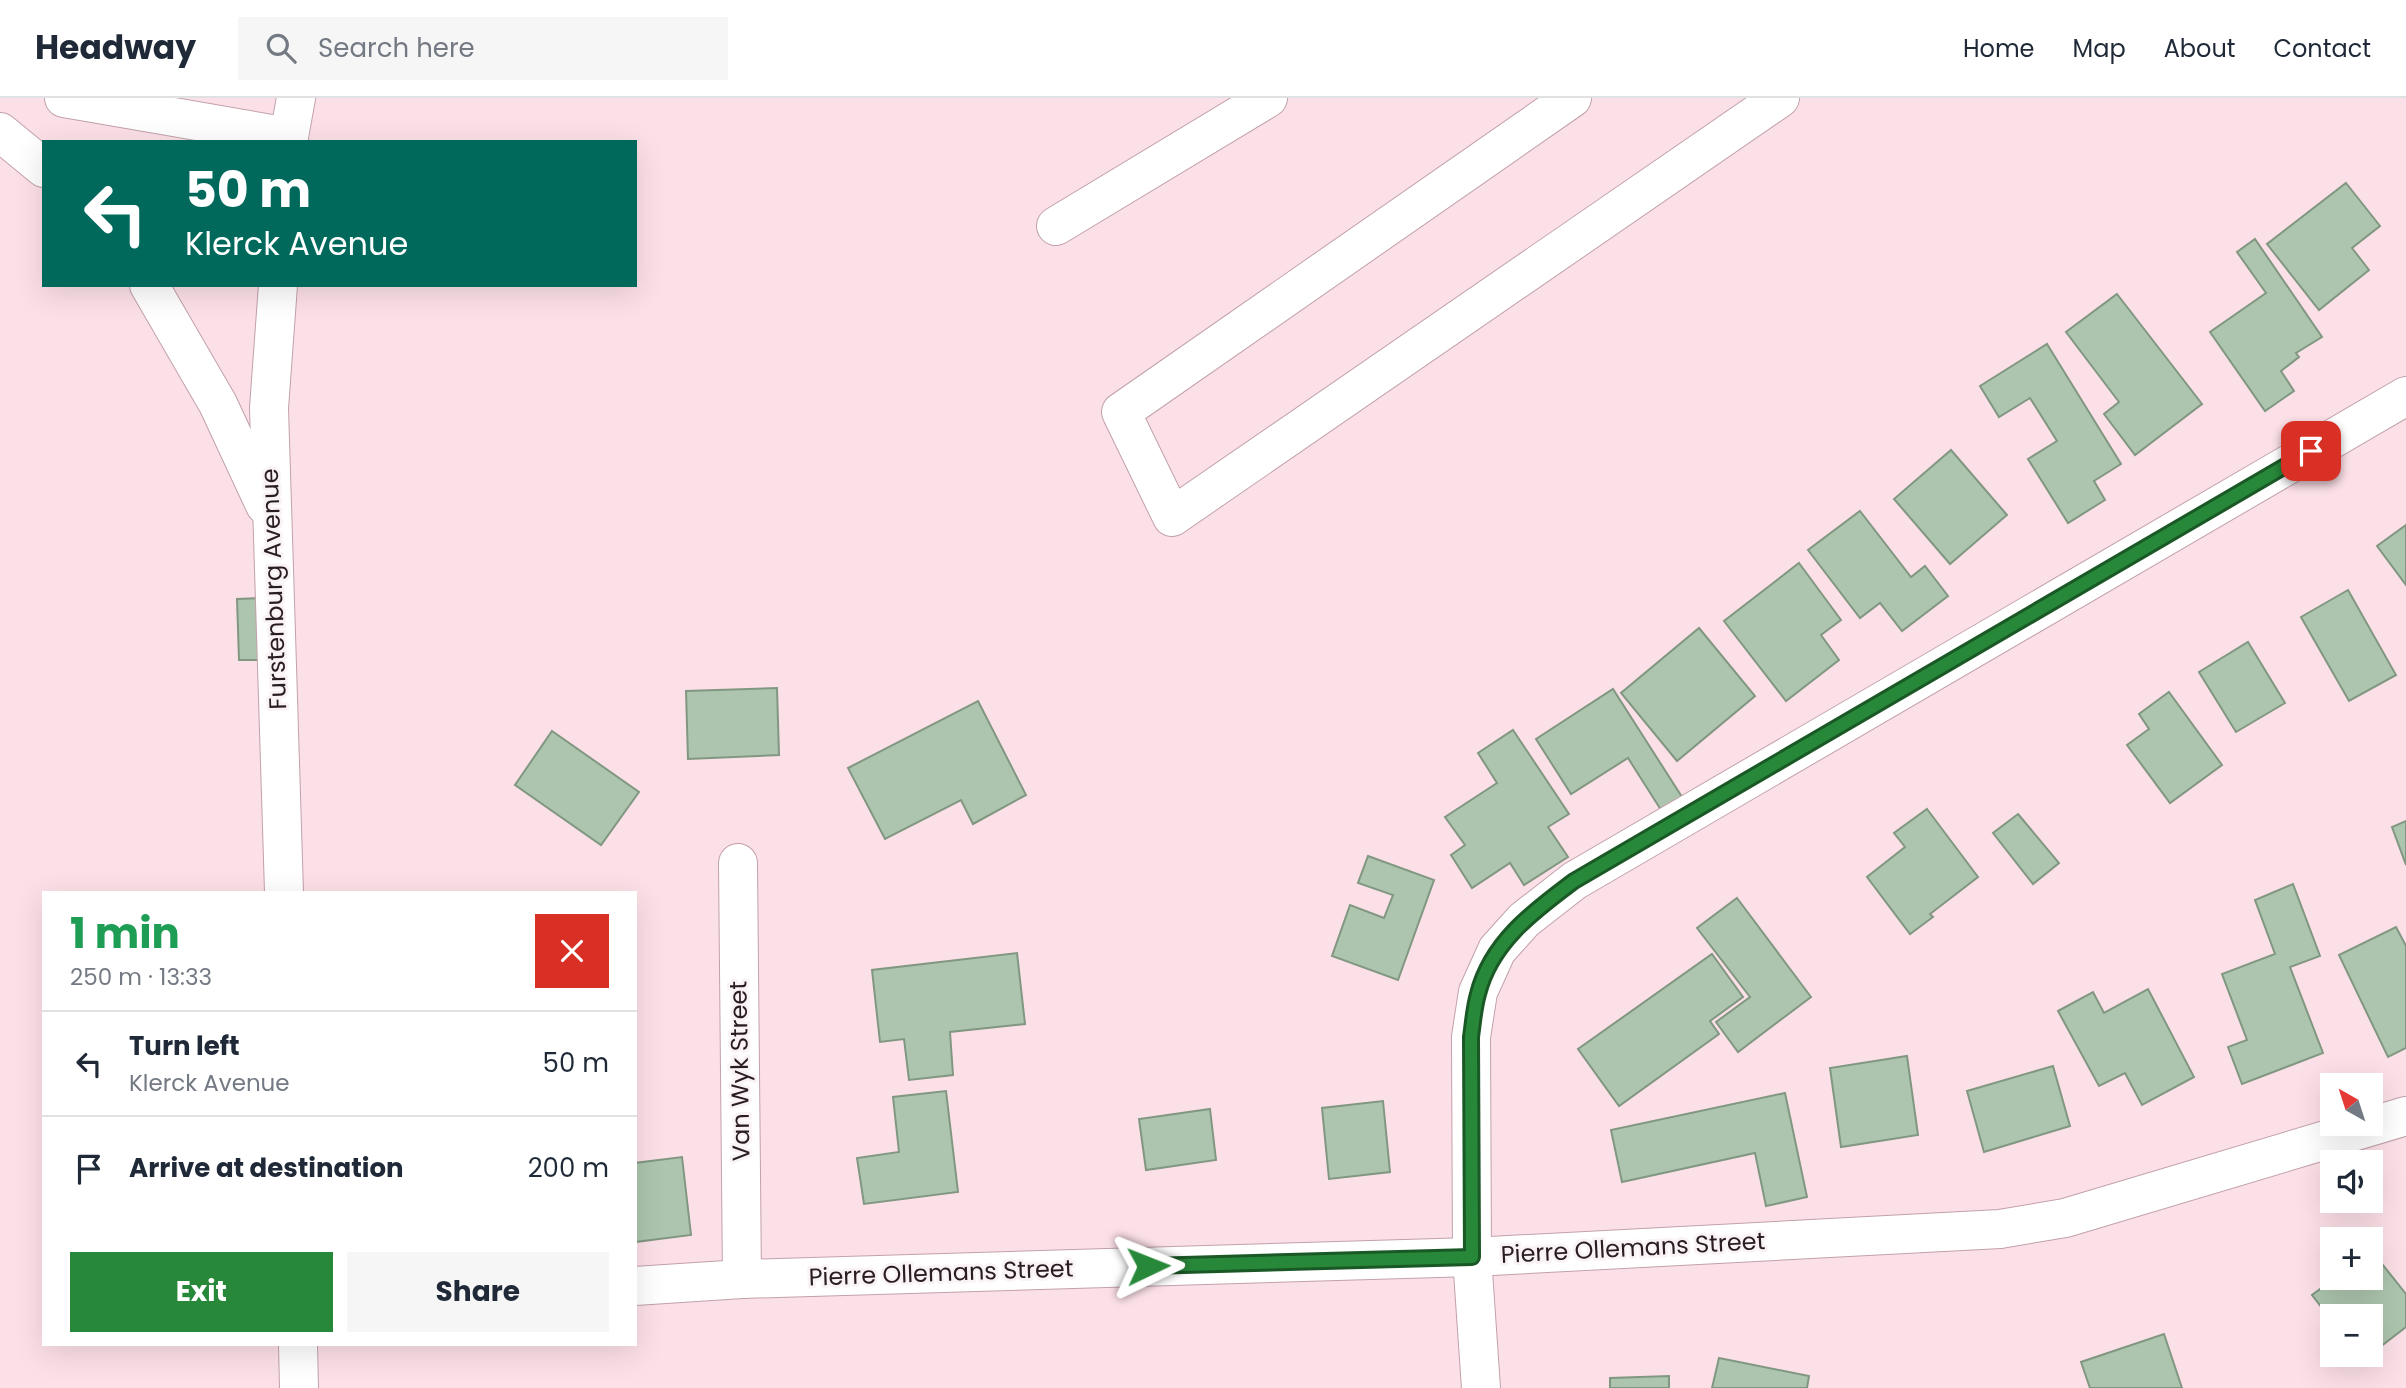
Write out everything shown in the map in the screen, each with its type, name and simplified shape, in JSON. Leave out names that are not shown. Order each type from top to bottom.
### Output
[{"type":"street","points":[[64,98],[289,139],[296,98]]},
{"type":"street","points":[[1056,226],[1268,98]]},
{"type":"street","points":[[1572,98],[1121,412],[1172,517],[1773,100]]},
{"type":"street","points":[[0,132],[42,166]]},
{"type":"street","points":[[150,287],[218,404],[272,519]]},
{"type":"street","name":"Furstenburg Avenue","points":[[278,287],[269,408],[284,891]]},
{"type":"street","points":[[1481,1388],[1472,1257],[1471,1037],[1478,992],[1497,950],[1524,920],[1586,873],[2406,396]]},
{"type":"street","name":"Van Wyk Street","points":[[738,863],[742,1279]]},
{"type":"street","name":"Pierre Ollemans Street","points":[[637,1286],[742,1279],[1472,1257],[2000,1229],[2065,1218],[2406,1116]]},
{"type":"street","points":[[298,1346],[299,1388]]},
{"type":"building","points":[[2346,183],[2380,226],[2352,248],[2369,270],[2319,310],[2267,244]]},
{"type":"building","points":[[2255,239],[2322,337],[2296,353],[2299,357],[2281,371],[2294,391],[2265,411],[2210,332],[2266,293],[2237,252]]},
{"type":"building","points":[[2117,294],[2202,404],[2135,455],[2104,414],[2119,402],[2066,332]]},
{"type":"building","points":[[2047,344],[2121,464],[2094,481],[2105,500],[2068,523],[2028,459],[2057,441],[2030,398],[1999,417],[1980,386]]},
{"type":"building","points":[[1951,450],[2007,515],[1950,564],[1894,499]]},
{"type":"building","points":[[1860,511],[1911,577],[1925,566],[1948,596],[1902,631],[1880,603],[1860,618],[1808,550]]},
{"type":"building","points":[[2406,525],[2406,585],[2377,546]]},
{"type":"building","points":[[1799,563],[1841,620],[1821,635],[1839,660],[1786,701],[1724,621]]},
{"type":"building","points":[[2348,590],[2396,675],[2349,701],[2301,617]]},
{"type":"building","points":[[263,598],[265,660],[239,660],[237,599]]},
{"type":"building","points":[[1699,628],[1755,696],[1677,761],[1621,693]]},
{"type":"building","points":[[2248,642],[2285,703],[2236,732],[2199,672]]},
{"type":"building","points":[[777,688],[779,755],[688,759],[686,691]]},
{"type":"building","points":[[1613,689],[1682,797],[1661,810],[1628,758],[1571,794],[1536,739]]},
{"type":"building","points":[[2169,692],[2222,765],[2170,803],[2127,745],[2149,729],[2139,714]]},
{"type":"building","points":[[978,701],[1026,795],[973,824],[961,800],[885,839],[848,768]]},
{"type":"building","points":[[1513,730],[1569,814],[1548,827],[1568,857],[1524,885],[1510,863],[1472,888],[1451,855],[1465,845],[1445,817],[1497,783],[1478,753]]},
{"type":"building","points":[[552,731],[639,792],[601,845],[515,785]]},
{"type":"building","points":[[1927,809],[1978,877],[1930,914],[1933,917],[1910,934],[1867,877],[1905,847],[1894,833]]},
{"type":"building","points":[[2018,814],[2059,863],[2033,884],[1993,833]]},
{"type":"building","points":[[2406,821],[2406,865],[2392,827]]},
{"type":"building","points":[[1368,856],[1434,880],[1398,980],[1332,956],[1350,905],[1384,918],[1393,895],[1358,883]]},
{"type":"building","points":[[2293,884],[2320,956],[2290,967],[2323,1053],[2242,1084],[2228,1047],[2247,1040],[2222,974],[2275,954],[2255,900]]},
{"type":"building","points":[[1737,898],[1811,997],[1738,1052],[1716,1022],[1750,997],[1697,928]]},
{"type":"building","points":[[2396,927],[2406,946],[2406,1048],[2388,1057],[2339,955]]},
{"type":"building","points":[[1017,953],[1025,1024],[950,1032],[953,1075],[909,1080],[904,1039],[880,1042],[872,970]]},
{"type":"building","points":[[1712,954],[1743,997],[1710,1021],[1719,1034],[1619,1106],[1578,1049]]},
{"type":"building","points":[[2148,989],[2194,1077],[2142,1105],[2125,1073],[2099,1086],[2058,1011],[2093,992],[2104,1013]]},
{"type":"building","points":[[1907,1056],[1918,1135],[1841,1147],[1830,1068]]},
{"type":"building","points":[[2053,1066],[2070,1126],[1984,1152],[1967,1091]]},
{"type":"building","points":[[946,1091],[958,1192],[864,1204],[857,1158],[899,1152],[893,1097]]},
{"type":"building","points":[[1785,1093],[1807,1197],[1766,1206],[1755,1153],[1622,1182],[1611,1130]]},
{"type":"building","points":[[1383,1101],[1390,1172],[1329,1179],[1322,1108]]},
{"type":"building","points":[[1210,1109],[1216,1160],[1146,1170],[1139,1119]]},
{"type":"building","points":[[682,1157],[691,1235],[637,1242],[637,1163]]},
{"type":"building","points":[[2383,1265],[2406,1294],[2406,1327],[2383,1345],[2383,1304],[2320,1305],[2312,1295],[2320,1289],[2383,1290]]},
{"type":"building","points":[[2164,1334],[2182,1388],[2090,1388],[2081,1362]]},
{"type":"building","points":[[1719,1358],[1809,1376],[1807,1388],[1712,1388]]},
{"type":"building","points":[[1669,1376],[1669,1388],[1610,1388],[1610,1378]]},
{"type":"route","points":[[1148,1266],[1472,1257],[1471,1037],[1478,992],[1497,950],[1524,920],[1574,881],[2311,451]]}]
